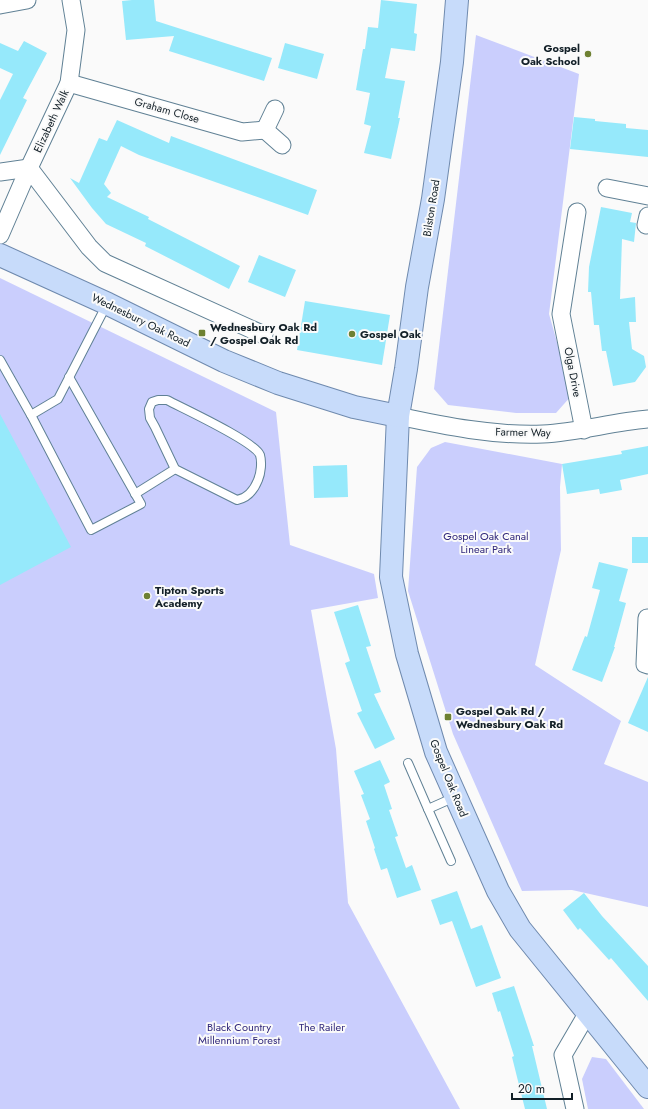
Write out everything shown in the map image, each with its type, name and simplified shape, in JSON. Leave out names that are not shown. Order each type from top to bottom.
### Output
[{"type":"main road","name":"Bilston Road","points":[[398,416],[452,62],[457,0]]},
{"type":"main road","name":"Wednesbury Oak Road","points":[[0,255],[108,304],[224,361],[278,383],[354,407],[398,416]]},
{"type":"main road","name":"Gospel Oak Road","points":[[398,416],[391,577],[409,662],[436,752],[498,891],[520,929],[587,1014],[648,1087]]},
{"type":"street","points":[[0,5],[27,0]]},
{"type":"street","name":"Elizabeth Walk","points":[[0,235],[29,168],[69,83],[76,30],[71,0]]},
{"type":"street","name":"Graham Close","points":[[69,83],[242,132],[265,130]]},
{"type":"street","points":[[275,109],[265,130],[282,145]]},
{"type":"street","points":[[0,172],[29,168],[88,247],[105,263],[264,335]]},
{"type":"street","points":[[607,188],[648,196]]},
{"type":"street","name":"Olga Drive","points":[[577,212],[564,287],[561,314],[584,430]]},
{"type":"street","name":"Farmer Way","points":[[398,416],[450,427],[510,434],[542,434],[584,430],[648,418]]},
{"type":"street","points":[[647,618],[645,664],[648,665]]},
{"type":"street","points":[[575,1109],[563,1055],[587,1014]]},
{"type":"lane","points":[[31,414],[58,399],[108,304]]},
{"type":"lane","points":[[0,360],[31,414],[91,530],[141,504],[69,377]]},
{"type":"lane","points":[[158,400],[167,400],[255,448],[260,456],[261,468],[259,479],[248,495],[237,500],[175,469],[150,418],[149,410],[152,402],[158,400]]},
{"type":"lane","points":[[135,494],[175,469]]},
{"type":"lane","points":[[408,763],[451,861]]},
{"type":"lane","points":[[428,809],[456,796]]},
{"type":"green space","points":[[476,35],[579,74],[549,314],[572,395],[556,413],[516,413],[448,405],[434,389]]},
{"type":"green space","name":"Tipton Sports Academy","points":[[0,278],[276,412],[290,545],[374,574],[378,598],[311,610],[336,749],[348,903],[460,1109],[0,1109]]},
{"type":"green space","name":"Gospel Oak Canal Linear Park","points":[[445,442],[562,464],[560,487],[561,550],[535,665],[621,721],[604,764],[648,782],[648,907],[572,890],[522,891],[453,734],[408,591],[417,467],[431,448]]},
{"type":"green space","points":[[592,1057],[606,1059],[644,1109],[588,1109],[582,1079]]},
{"type":"building","points":[[154,0],[156,21],[272,58],[264,81],[169,51],[174,36],[126,40],[122,1]]},
{"type":"building","points":[[381,0],[417,4],[414,33],[417,34],[415,51],[391,48],[385,78],[405,81],[398,118],[400,118],[391,159],[364,153],[371,126],[364,124],[370,93],[356,90],[368,27],[378,28]]},
{"type":"building","points":[[24,41],[47,53],[23,98],[27,100],[0,155],[0,100],[13,74],[0,68],[0,43],[18,51]]},
{"type":"building","points":[[285,43],[324,54],[317,79],[278,68]]},
{"type":"building","points":[[574,117],[626,124],[626,128],[648,130],[648,157],[570,149]]},
{"type":"building","points":[[117,120],[169,143],[171,136],[317,190],[308,215],[139,155],[121,146],[104,184],[111,193],[107,197],[149,217],[148,219],[240,266],[229,289],[145,246],[146,243],[106,224],[70,178],[79,183],[99,138],[107,141]]},
{"type":"building","points":[[601,207],[632,213],[630,222],[636,223],[634,242],[622,239],[620,299],[635,297],[636,322],[629,322],[632,349],[644,356],[646,367],[635,382],[613,386],[606,351],[602,351],[599,325],[594,325],[591,292],[588,292],[589,267]]},
{"type":"building","points":[[259,255],[296,270],[285,297],[248,282]]},
{"type":"building","points":[[305,301],[390,315],[382,365],[297,350]]},
{"type":"building","points":[[0,414],[71,547],[0,585]]},
{"type":"building","points":[[648,446],[648,474],[620,480],[622,490],[600,494],[599,489],[567,494],[562,464],[622,454],[621,451]]},
{"type":"building","points":[[347,465],[348,497],[314,498],[313,466]]},
{"type":"building","points":[[632,537],[648,537],[648,563],[632,563]]},
{"type":"building","points":[[599,562],[628,569],[619,601],[626,603],[615,647],[602,682],[572,670],[585,636],[587,637],[600,590],[592,588]]},
{"type":"building","points":[[358,605],[371,646],[366,647],[381,692],[374,694],[395,739],[375,749],[357,713],[362,711],[345,663],[350,661],[334,612]]},
{"type":"building","points":[[648,677],[648,732],[628,723]]},
{"type":"building","points":[[380,760],[390,782],[384,785],[392,809],[389,810],[398,836],[395,837],[406,868],[412,865],[421,890],[397,898],[387,868],[381,870],[366,821],[370,819],[361,795],[364,794],[354,771]]},
{"type":"building","points":[[457,891],[471,929],[482,925],[501,978],[476,987],[452,921],[440,925],[431,900]]},
{"type":"building","points":[[584,893],[602,916],[648,966],[648,1001],[611,958],[609,960],[580,928],[578,930],[563,910]]},
{"type":"building","points":[[514,986],[534,1046],[532,1046],[547,1109],[525,1109],[512,1057],[514,1056],[500,1011],[498,1012],[492,993]]},
{"type":"place","name":"Gospel Oak School","points":[[588,54]]},
{"type":"place","name":"Wednesbury Oak Rd / Gospel Oak Rd","points":[[202,333]]},
{"type":"place","name":"Gospel Oak","points":[[352,334]]},
{"type":"place","name":"Tipton Sports Academy","points":[[147,596]]},
{"type":"place","name":"Gospel Oak Rd / Wednesbury Oak Rd","points":[[448,717]]},
{"type":"park label","name":"The Railer","points":[[322,1027]]},
{"type":"park label","name":"Black Country Millennium Forest","points":[[239,1033]]}]
